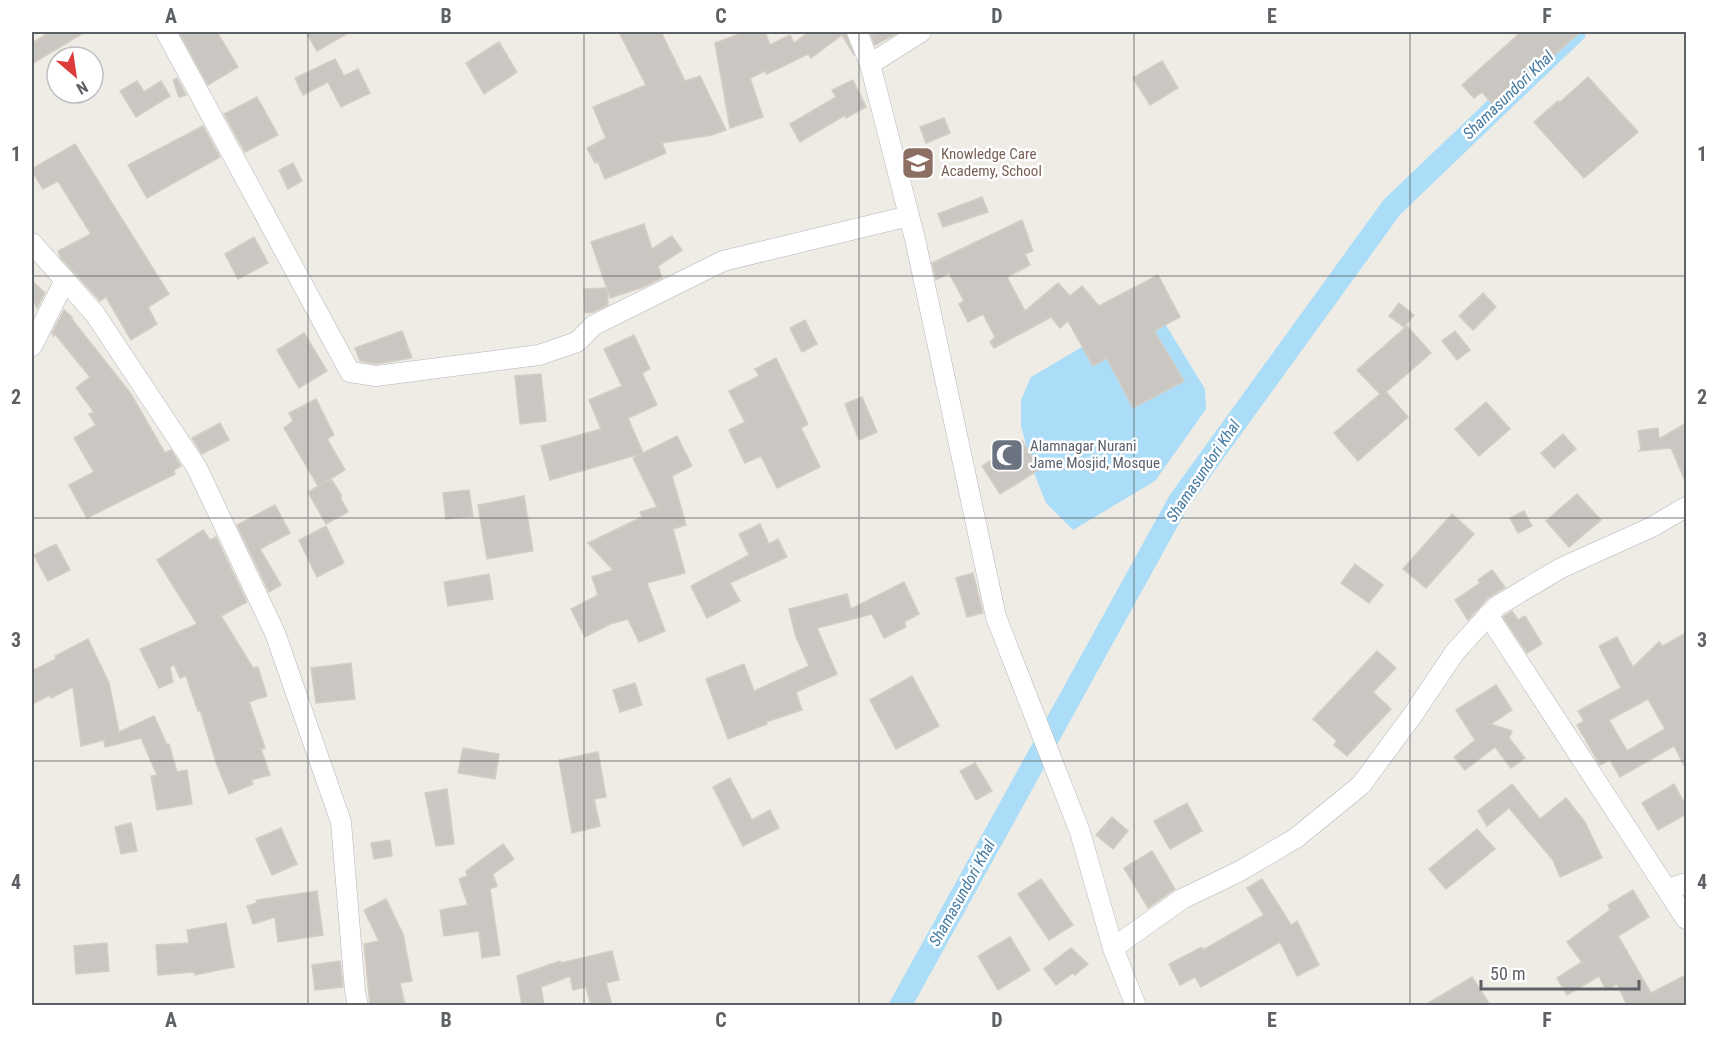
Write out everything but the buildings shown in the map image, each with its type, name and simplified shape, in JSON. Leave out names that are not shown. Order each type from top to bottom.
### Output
[{"type":"street","points":[[166,32],[350,372],[376,376],[539,356],[577,342],[594,325],[723,261],[909,216]]},
{"type":"street","points":[[857,32],[870,64],[909,216],[996,617],[1080,832],[1113,948],[1136,1005]]},
{"type":"street","points":[[870,64],[921,32]]},
{"type":"street","points":[[32,243],[95,314],[197,468],[275,633],[341,822],[358,1005]]},
{"type":"street","points":[[32,346],[65,280]]},
{"type":"street","points":[[1113,948],[1182,899],[1240,871],[1296,838],[1360,785],[1412,716],[1455,652],[1497,606],[1561,568],[1652,527],[1686,507]]},
{"type":"street","points":[[1488,615],[1678,886],[1686,919]]},
{"type":"water","points":[[1156,309],[1205,389],[1206,409],[1155,481],[1073,530],[1046,503],[1032,468],[1021,426],[1021,400],[1031,377],[1087,344]]},
{"type":"waterway","name":"Shamasundori Khal","points":[[900,1006],[1179,501],[1392,207],[1575,32]]},
{"type":"place","name":"Knowledge Care Academy, School","points":[[918,163]]},
{"type":"place","name":"Alamnagar Nurani Jame Mosjid, Mosque","points":[[1007,455]]}]
